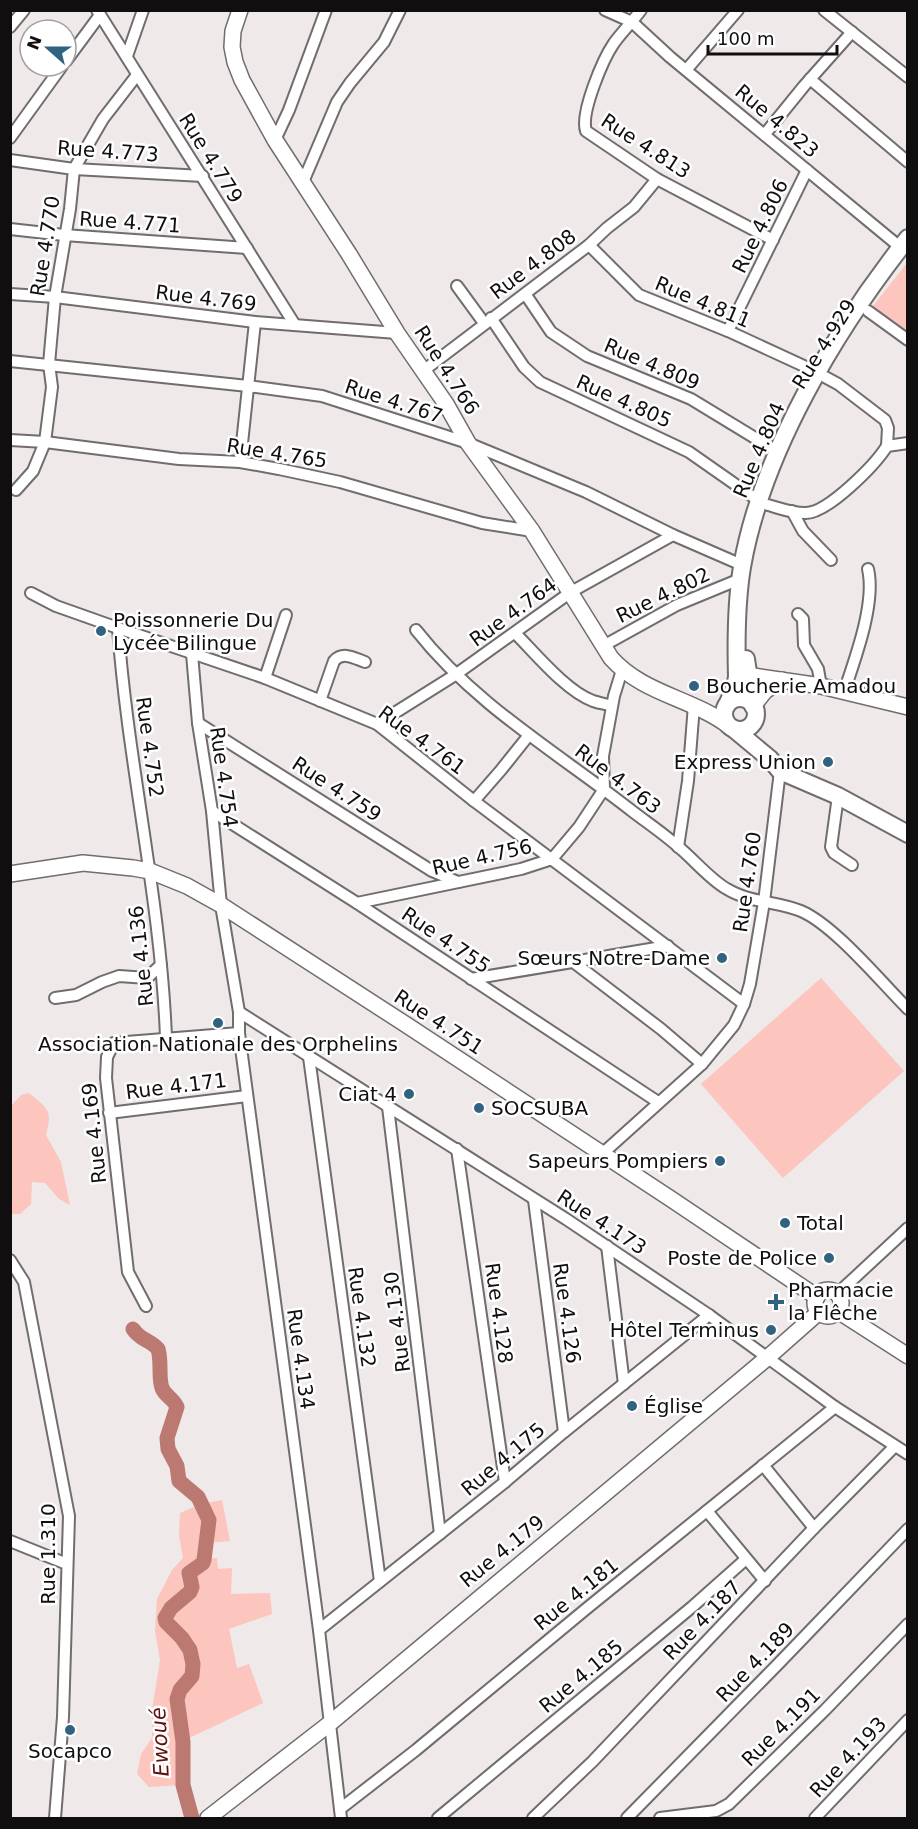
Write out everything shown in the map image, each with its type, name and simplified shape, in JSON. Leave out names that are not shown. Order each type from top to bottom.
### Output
[{"type":"main road","name":"Rue 4.929","points":[[775,765],[754,712],[747,675],[744,629],[749,575],[764,503],[821,374],[868,311],[905,247]]},
{"type":"main road","name":"Rue 4.804","points":[[727,705],[737,677],[741,572],[778,452],[866,297],[905,247]]},
{"type":"main road","points":[[731,728],[747,729],[754,712],[750,702],[740,698],[730,702],[724,714],[731,728],[775,765],[908,834]]},
{"type":"street","points":[[10,27],[24,10]]},
{"type":"street","points":[[127,56],[143,10]]},
{"type":"street","name":"Rue 4.766","points":[[240,10],[233,31],[232,47],[235,62],[242,80],[275,140],[397,333],[446,404],[468,443],[532,531],[603,646],[622,670],[652,689],[694,705],[717,717],[731,728]]},
{"type":"street","points":[[275,140],[289,110],[326,10]]},
{"type":"street","points":[[303,182],[337,102],[384,42],[400,10]]},
{"type":"street","name":"Rue 4.823","points":[[605,10],[632,22],[670,57],[807,170],[905,247]]},
{"type":"street","name":"Rue 4.813","points":[[641,10],[615,43],[601,68],[591,94],[584,126],[590,135],[657,179],[773,240]]},
{"type":"street","points":[[687,69],[738,10]]},
{"type":"street","points":[[824,10],[908,77]]},
{"type":"street","points":[[78,43],[98,13]]},
{"type":"street","name":"Rue 4.779","points":[[98,13],[295,325]]},
{"type":"street","points":[[765,134],[852,32]]},
{"type":"street","name":"Rue 4.770","points":[[16,490],[33,471],[45,442],[52,387],[49,364],[55,297],[70,209],[74,169],[104,119],[137,75]]},
{"type":"street","points":[[10,138],[54,78]]},
{"type":"street","points":[[810,79],[908,162]]},
{"type":"street","name":"Rue 4.773","points":[[10,160],[74,169],[203,176]]},
{"type":"street","name":"Rue 4.806","points":[[729,331],[807,170]]},
{"type":"street","name":"Rue 4.808","points":[[423,370],[589,245],[634,207],[657,179]]},
{"type":"street","name":"Rue 4.771","points":[[10,229],[247,248]]},
{"type":"street","name":"Rue 4.811","points":[[589,245],[639,295],[729,331],[821,374],[845,389],[885,420],[888,428],[887,446]]},
{"type":"street","name":"Rue 4.805","points":[[458,286],[524,367],[540,382],[689,452],[764,503]]},
{"type":"street","name":"Rue 4.769","points":[[10,294],[55,297],[255,322],[397,333]]},
{"type":"street","name":"Rue 4.809","points":[[525,294],[551,332],[588,356],[691,399],[778,452]]},
{"type":"street","points":[[868,311],[908,340]]},
{"type":"street","points":[[240,462],[255,322]]},
{"type":"street","name":"Rue 4.767","points":[[10,361],[322,396],[468,443],[586,492],[741,572]]},
{"type":"street","name":"Rue 4.765","points":[[10,440],[45,442],[179,459],[240,462],[340,482],[482,523],[532,531]]},
{"type":"street","points":[[764,503],[805,513],[820,509],[845,491],[878,460],[887,446],[908,443]]},
{"type":"street","points":[[792,511],[800,527],[831,560]]},
{"type":"street","name":"Rue 4.764","points":[[377,724],[455,675],[571,592],[673,535]]},
{"type":"street","points":[[844,692],[861,641],[868,607],[868,569]]},
{"type":"street","name":"Rue 4.802","points":[[603,646],[677,604],[741,572]]},
{"type":"street","name":"Rue 4.761","points":[[31,593],[57,606],[265,678],[377,724],[474,801],[744,1004]]},
{"type":"street","points":[[798,614],[803,619],[804,645],[818,669],[821,686]]},
{"type":"street","points":[[265,678],[286,615]]},
{"type":"street","name":"Rue 4.752","points":[[118,628],[132,753],[150,871]]},
{"type":"street","name":"Rue 4.763","points":[[416,630],[455,675],[529,735],[604,789],[678,847],[725,888],[746,898],[764,903],[781,904],[818,921],[838,938],[908,1010]]},
{"type":"street","points":[[515,633],[555,674],[578,692],[595,702],[612,706]]},
{"type":"street","name":"Rue 4.754","points":[[192,654],[198,723],[212,811],[221,905]]},
{"type":"street","points":[[321,701],[334,661],[339,656],[344,655],[365,662]]},
{"type":"street","points":[[604,789],[603,756],[612,706],[622,670]]},
{"type":"street","points":[[747,675],[821,686],[908,707]]},
{"type":"street","points":[[754,712],[765,690],[782,680]]},
{"type":"street","points":[[678,847],[688,781],[694,705]]},
{"type":"street","name":"Rue 4.766","points":[[694,705],[712,707],[727,705]]},
{"type":"street","name":"Rue 4.759","points":[[198,723],[432,871],[458,882]]},
{"type":"street","points":[[474,801],[529,735]]},
{"type":"street","name":"Rue 4.760","points":[[602,1154],[702,1064],[734,1025],[744,1004],[750,984],[764,903],[775,765]]},
{"type":"street","name":"Rue 4.756","points":[[357,903],[521,869],[552,859],[579,827],[604,789]]},
{"type":"street","points":[[838,796],[831,847],[834,853],[852,865]]},
{"type":"street","name":"Rue 4.755","points":[[212,811],[357,903],[658,1102]]},
{"type":"street","name":"Rue 4.751","points":[[10,874],[83,863],[150,871],[188,886],[221,905],[602,1154],[818,1304]]},
{"type":"street","name":"Rue 4.136","points":[[150,871],[164,989],[166,1038]]},
{"type":"street","name":"Rue 4.134","points":[[221,905],[239,1012],[239,1033],[319,1630],[340,1814]]},
{"type":"street","points":[[471,979],[668,946]]},
{"type":"street","points":[[572,962],[661,1029],[702,1064]]},
{"type":"street","points":[[55,998],[76,995],[119,976],[147,978],[161,965]]},
{"type":"street","name":"Rue 4.173","points":[[239,1012],[606,1246],[710,1315],[835,1407],[908,1454]]},
{"type":"street","name":"Rue 4.169","points":[[146,1306],[128,1272],[105,1078],[107,1057],[114,1043],[239,1033]]},
{"type":"street","name":"Rue 4.132","points":[[309,1057],[380,1581]]},
{"type":"street","name":"Rue 4.171","points":[[109,1113],[248,1096]]},
{"type":"street","name":"Rue 4.130","points":[[388,1107],[440,1534]]},
{"type":"street","name":"Rue 4.128","points":[[456,1149],[505,1482]]},
{"type":"street","name":"Rue 4.126","points":[[534,1200],[564,1432]]},
{"type":"street","points":[[837,1294],[908,1228]]},
{"type":"street","points":[[606,1246],[624,1384]]},
{"type":"street","name":"Rue 1.310","points":[[10,1260],[24,1282],[67,1499],[70,1534],[67,1564],[63,1717],[55,1818]]},
{"type":"street","points":[[829,1290],[837,1294],[841,1302],[838,1311],[828,1316],[818,1304],[820,1293],[829,1290]]},
{"type":"street","name":"Rue 4.179","points":[[208,1818],[329,1724],[767,1358],[818,1304]]},
{"type":"street","points":[[838,1311],[908,1356]]},
{"type":"street","name":"Rue 4.175","points":[[319,1630],[710,1315]]},
{"type":"street","name":"Rue 4.181","points":[[340,1814],[835,1407]]},
{"type":"street","name":"Rue 4.187","points":[[533,1818],[593,1761],[895,1446]]},
{"type":"street","points":[[763,1465],[814,1528]]},
{"type":"street","points":[[707,1511],[765,1581]]},
{"type":"street","name":"Rue 4.189","points":[[627,1818],[908,1529]]},
{"type":"street","points":[[10,1541],[67,1564]]},
{"type":"street","name":"Rue 4.185","points":[[438,1818],[684,1614],[746,1559]]},
{"type":"street","name":"Rue 4.191","points":[[660,1818],[716,1811],[729,1804],[908,1624]]},
{"type":"street","name":"Rue 4.193","points":[[815,1818],[908,1720]]},
{"type":"shaded area","points":[[907,263],[907,334],[873,306]]},
{"type":"shaded area","points":[[821,978],[904,1071],[783,1178],[701,1084]]},
{"type":"shaded area","points":[[29,1093],[45,1107],[49,1115],[46,1135],[61,1162],[70,1205],[59,1199],[45,1183],[32,1182],[31,1204],[20,1214],[11,1214],[11,1106],[21,1095]]},
{"type":"shaded area","points":[[222,1500],[230,1541],[205,1543],[204,1559],[217,1558],[218,1569],[232,1568],[231,1594],[270,1593],[272,1614],[229,1629],[237,1668],[249,1664],[263,1703],[183,1741],[183,1785],[149,1787],[137,1774],[141,1754],[152,1738],[152,1710],[160,1660],[155,1631],[157,1599],[172,1570],[183,1558],[179,1536],[180,1513],[201,1504]]},
{"type":"waterway","name":"Ewoué","points":[[133,1329],[158,1349],[162,1388],[177,1407],[167,1438],[168,1449],[177,1466],[179,1481],[198,1497],[209,1520],[203,1563],[189,1573],[192,1587],[190,1592],[171,1608],[165,1618],[190,1650],[193,1664],[192,1676],[180,1690],[177,1699],[183,1742],[183,1785],[192,1818]]},
{"type":"place","name":"Poissonnerie Du Lycée Bilingue","points":[[101,631]]},
{"type":"place","name":"Boucherie Amadou","points":[[694,686]]},
{"type":"place","name":"Express Union","points":[[828,762]]},
{"type":"place","name":"Sœurs Notre-Dame","points":[[722,958]]},
{"type":"place","name":"Association Nationale des Orphelins","points":[[218,1023]]},
{"type":"place","name":"Ciat 4","points":[[409,1094]]},
{"type":"place","name":"SOCSUBA","points":[[479,1108]]},
{"type":"place","name":"Sapeurs Pompiers","points":[[720,1161]]},
{"type":"place","name":"Total","points":[[785,1223]]},
{"type":"place","name":"Poste de Police","points":[[829,1258]]},
{"type":"place","name":"Pharmacie la Flêche","points":[[776,1302]]},
{"type":"place","name":"Hôtel Terminus","points":[[771,1330]]},
{"type":"place","name":"Église","points":[[632,1406]]},
{"type":"place","name":"Socapco","points":[[70,1730]]}]
